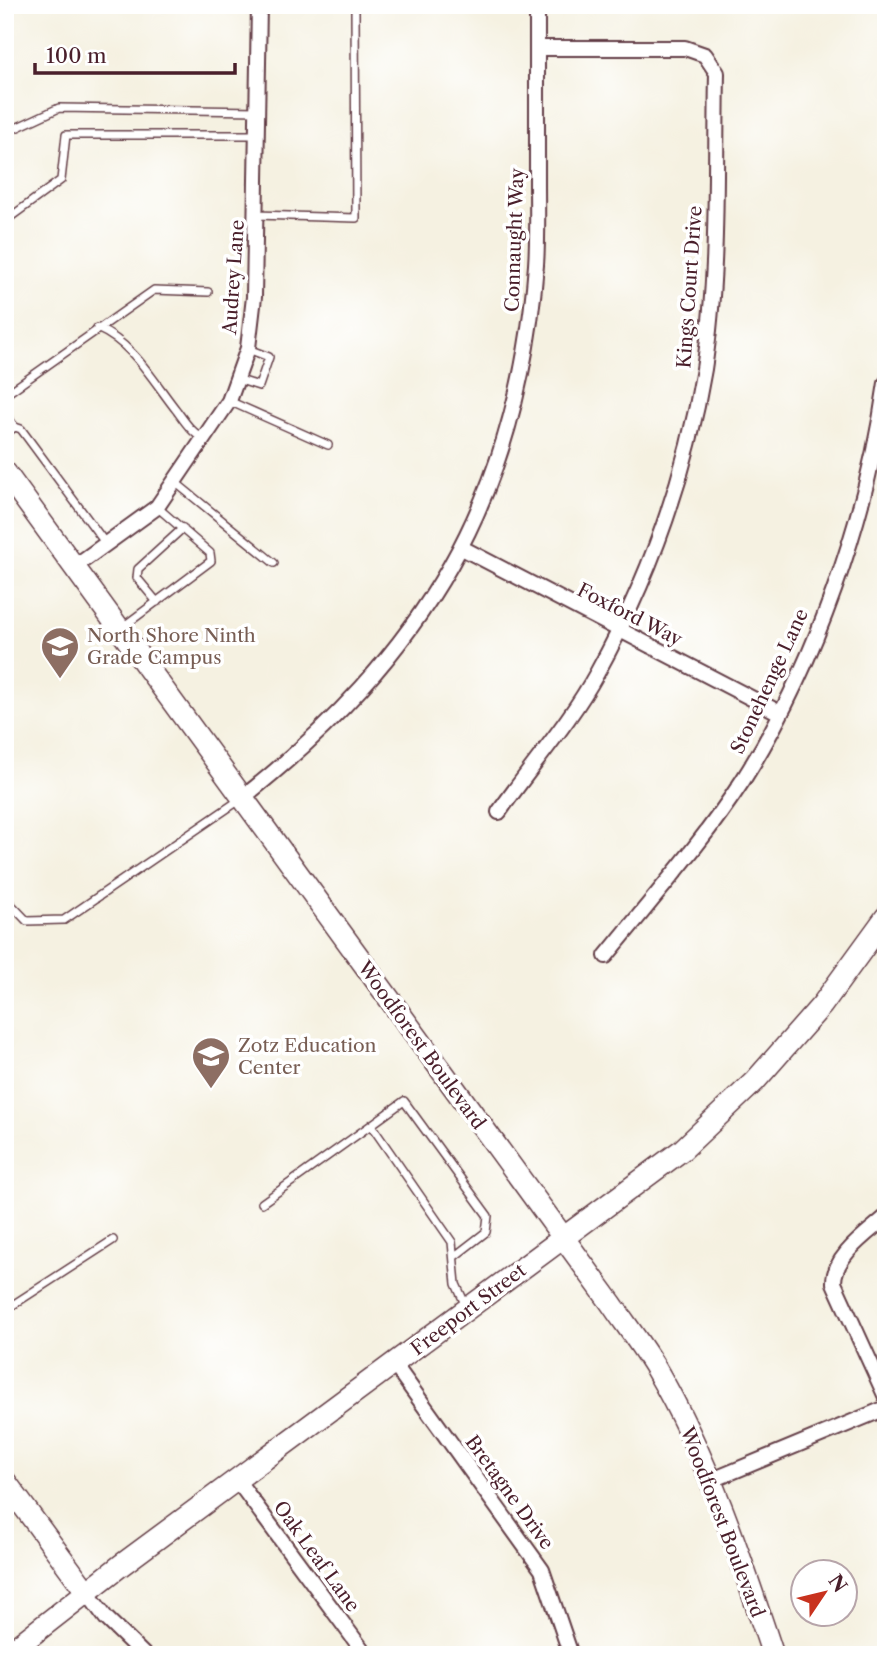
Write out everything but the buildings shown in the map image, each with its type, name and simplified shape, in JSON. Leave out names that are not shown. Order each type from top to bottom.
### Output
[{"type":"main road","name":"Woodforest Boulevard","points":[[5,472],[241,799],[564,1238],[656,1369],[710,1480],[743,1562],[773,1655]]},
{"type":"main road","name":"Freeport Street","points":[[11,1650],[86,1591],[682,1150],[755,1081],[822,1006],[886,917]]},
{"type":"main road","points":[[5,1481],[86,1591]]},
{"type":"street","name":"Audrey Lane","points":[[74,567],[157,507],[229,401],[237,379],[247,348],[254,297],[259,5]]},
{"type":"street","name":"Connaught Way","points":[[241,799],[301,751],[344,709],[390,657],[428,605],[462,548],[491,481],[512,419],[527,350],[537,263],[537,5]]},
{"type":"street","name":"Kings Court Drive","points":[[499,812],[596,676],[620,630],[669,509],[688,444],[704,368],[712,282],[717,73],[705,55],[685,47],[537,48]]},
{"type":"street","name":"Stonehenge Lane","points":[[606,956],[743,781],[780,713],[838,577],[873,451],[886,383]]},
{"type":"street","name":"Foxford Way","points":[[462,548],[780,713]]},
{"type":"street","points":[[886,1217],[847,1253],[834,1275],[834,1283],[886,1397]]},
{"type":"street","name":"Bretagne Drive","points":[[394,1364],[542,1570],[571,1655]]},
{"type":"street","points":[[710,1480],[886,1408]]},
{"type":"street","name":"Oak Leaf Lane","points":[[237,1480],[366,1655]]},
{"type":"street","points":[[86,1591],[106,1618],[144,1655]]},
{"type":"lane","points":[[256,215],[356,218],[355,7]]},
{"type":"lane","points":[[5,134],[59,108],[259,111]]},
{"type":"lane","points":[[5,221],[61,180],[66,135],[258,135]]},
{"type":"lane","points":[[5,395],[97,328],[155,290],[208,292]]},
{"type":"lane","points":[[97,328],[114,335],[130,349],[185,422],[204,440]]},
{"type":"lane","points":[[237,379],[259,386],[269,357],[247,348]]},
{"type":"lane","points":[[229,401],[328,445]]},
{"type":"lane","points":[[5,414],[15,427],[21,429],[106,544]]},
{"type":"lane","points":[[5,434],[15,427]]},
{"type":"lane","points":[[175,482],[274,563]]},
{"type":"lane","points":[[120,629],[211,561],[210,553],[157,507]]},
{"type":"lane","points":[[157,602],[137,578],[138,569],[183,528]]},
{"type":"lane","points":[[5,898],[27,921],[64,920],[241,799]]},
{"type":"lane","points":[[262,1203],[404,1101],[488,1216],[486,1233],[455,1256]]},
{"type":"lane","points":[[371,1125],[452,1242],[456,1284],[468,1310]]},
{"type":"lane","points":[[5,1310],[113,1240]]},
{"type":"place","name":"North Shore Ninth Grade Campus","points":[[60,680]]},
{"type":"place","name":"Zotz Education Center","points":[[211,1090]]}]
